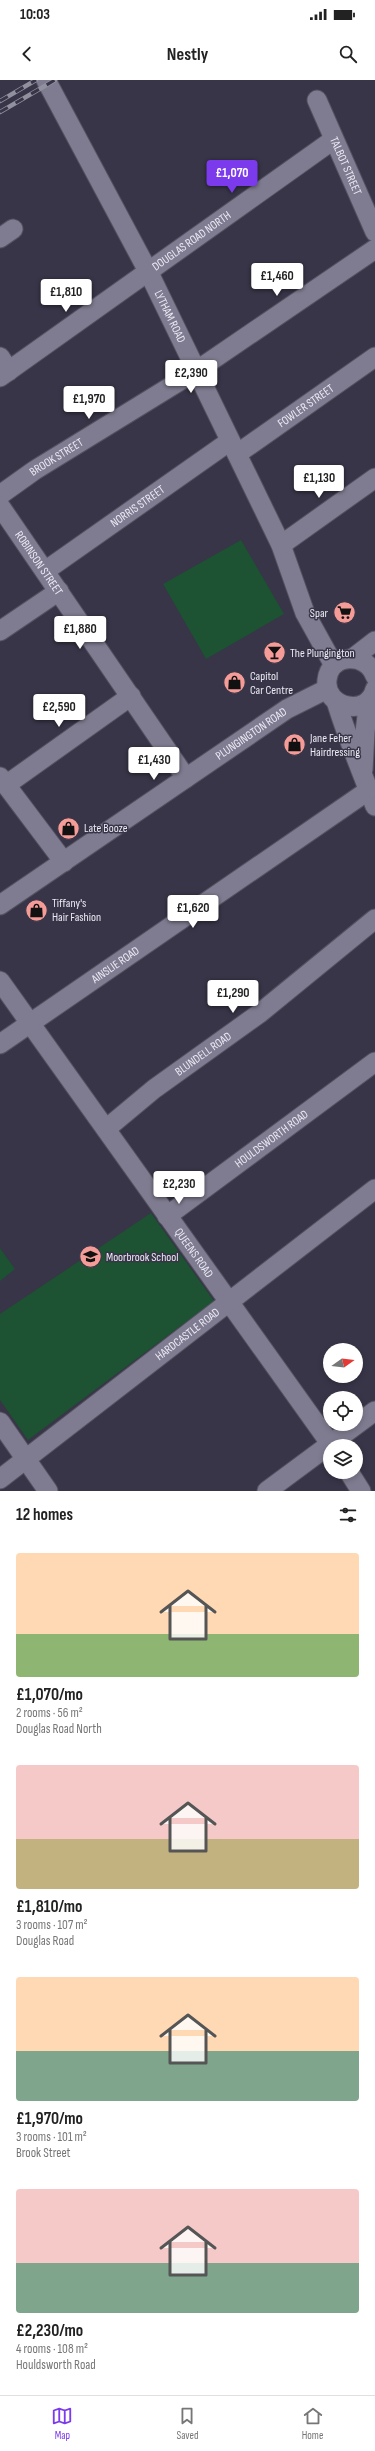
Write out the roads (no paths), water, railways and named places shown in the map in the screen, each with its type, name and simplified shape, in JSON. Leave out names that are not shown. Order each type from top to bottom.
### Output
[{"type":"street","name":"LYTHAM ROAD","points":[[46,80],[149,273],[234,447],[281,545],[305,613],[331,660],[345,660]]},
{"type":"street","name":"TALBOT STREET","points":[[317,100],[375,232]]},
{"type":"street","name":"DOUGLAS ROAD NORTH","points":[[3,368],[149,273],[334,140]]},
{"type":"street","name":"BROOK STREET","points":[[0,495],[35,470],[196,371],[375,249]]},
{"type":"street","name":"FOWLER STREET","points":[[234,447],[375,357]]},
{"type":"street","name":"NORRIS STREET","points":[[45,571],[234,447]]},
{"type":"street","points":[[281,545],[375,478]]},
{"type":"street","name":"ROBINSON STREET","points":[[0,506],[186,778]]},
{"type":"street","points":[[0,631],[58,591]]},
{"type":"street","points":[[372,798],[363,771],[351,748],[332,695],[330,670],[375,641]]},
{"type":"street","points":[[345,660],[362,660],[370,666],[375,676]]},
{"type":"street","points":[[332,695],[350,708],[361,706],[372,695]]},
{"type":"street","name":"PLUNGINGTON ROAD","points":[[0,905],[287,709],[332,695]]},
{"type":"street","points":[[363,771],[365,732],[372,695]]},
{"type":"street","points":[[64,862],[3,781],[131,696]]},
{"type":"street","name":"AINSLIE ROAD","points":[[0,1044],[29,1022],[372,798]]},
{"type":"street","name":"BLUNDELL ROAD","points":[[106,1129],[154,1089],[260,1013],[375,919]]},
{"type":"street","name":"QUEENS ROAD","points":[[0,981],[327,1439]]},
{"type":"street","name":"HOULDSWORTH ROAD","points":[[168,1216],[375,1062]]},
{"type":"street","name":"HARDCASTLE ROAD","points":[[0,1479],[375,1189]]},
{"type":"street","points":[[339,1439],[375,1410]]},
{"type":"street","points":[[0,1422],[48,1491]]},
{"type":"street","points":[[267,1491],[323,1451]]},
{"type":"street","points":[[353,1479],[361,1491]]},
{"type":"railway","points":[[0,101],[36,80]]},
{"type":"railway","points":[[0,112],[55,80]]},
{"type":"place","name":"Spar","points":[[344,613]]},
{"type":"place","name":"The Plungington","points":[[274,653]]},
{"type":"place","name":"Capitol Car Centre","points":[[234,683]]},
{"type":"place","name":"Jane Feher Hairdressing","points":[[294,745]]},
{"type":"place","name":"Late Booze","points":[[69,828]]},
{"type":"place","name":"Tiffany's Hair Fashion","points":[[37,910]]},
{"type":"place","name":"Moorbrook School","points":[[91,1257]]}]
